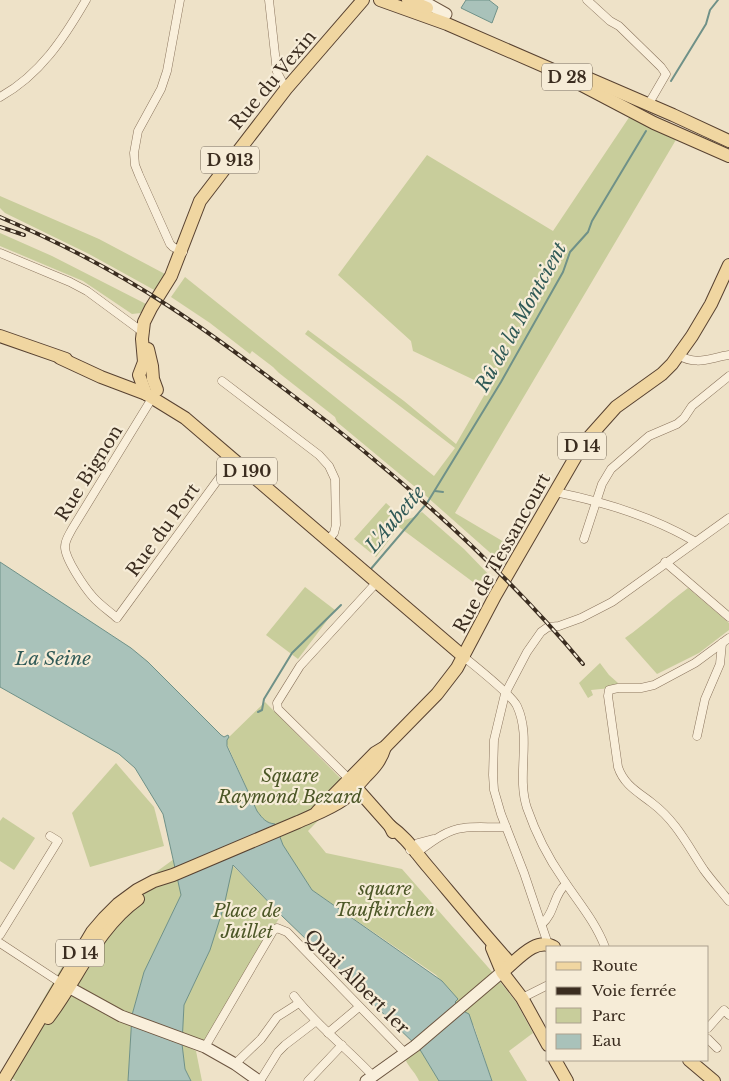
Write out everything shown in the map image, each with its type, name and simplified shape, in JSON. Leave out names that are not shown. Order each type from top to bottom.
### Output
[{"type":"main road","name":"D 28","points":[[380,0],[447,24],[553,70],[654,122],[729,156]]},
{"type":"main road","name":"D 28","points":[[408,0],[446,14],[729,141]]},
{"type":"main road","name":"Rue du Vexin","points":[[145,386],[152,366],[145,333],[145,317],[170,279],[183,252],[198,204],[204,193],[286,89],[360,1]]},
{"type":"main road","name":"D 14","points":[[678,355],[711,304],[729,265]]},
{"type":"main road","name":"D 190","points":[[0,336],[60,358],[101,377],[145,386],[170,400],[185,418],[464,657]]},
{"type":"main road","name":"Rue de Tessancourt","points":[[464,657],[494,596],[584,444],[596,428],[628,398],[662,374],[678,355]]},
{"type":"main road","name":"D 14","points":[[3,1081],[15,1061],[64,998],[65,986],[121,914],[174,875],[317,812],[324,811],[340,801],[353,784],[382,758],[385,747],[443,687],[464,657]]},
{"type":"main road","points":[[353,784],[390,826],[401,834],[418,862],[426,864],[488,939],[546,1041]]},
{"type":"main road","points":[[503,968],[533,947],[539,945],[551,946]]},
{"type":"main road","points":[[690,1061],[714,1081]]},
{"type":"main road","points":[[560,1063],[567,1081]]},
{"type":"street","points":[[0,97],[26,80],[50,55],[63,39],[86,0]]},
{"type":"street","points":[[180,0],[161,89],[138,131],[134,145],[134,160],[170,244],[183,252]]},
{"type":"street","points":[[269,0],[277,72],[286,89]]},
{"type":"street","points":[[420,0],[446,14]]},
{"type":"street","points":[[587,0],[610,21],[619,26],[666,74],[648,105]]},
{"type":"street","points":[[0,253],[78,286],[145,333]]},
{"type":"street","points":[[678,355],[696,362],[729,355]]},
{"type":"street","points":[[584,539],[602,484],[611,469],[649,436],[677,424],[684,418],[692,406],[729,376]]},
{"type":"street","points":[[222,381],[319,455],[329,466],[334,479],[336,515],[334,533],[328,540]]},
{"type":"street","name":"Rue Bignon","points":[[117,618],[94,598],[84,586],[66,554],[65,547],[66,539],[145,386]]},
{"type":"street","name":"Rue du Port","points":[[117,618],[233,459]]},
{"type":"street","points":[[556,492],[597,500],[653,520],[694,542]]},
{"type":"street","points":[[551,946],[498,804],[492,775],[494,740],[505,697],[537,637],[548,627],[559,626],[581,618],[612,602],[665,562],[729,518]]},
{"type":"street","points":[[665,562],[729,617]]},
{"type":"street","points":[[353,784],[278,709],[278,700],[300,666],[374,579]]},
{"type":"street","points":[[729,638],[695,663],[654,684],[631,689],[616,688],[608,692],[618,767],[625,782],[652,802],[675,825],[705,871],[729,901]]},
{"type":"street","points":[[697,736],[705,699],[720,664],[722,643]]},
{"type":"street","name":"D 190","points":[[464,657],[505,697]]},
{"type":"street","points":[[505,697],[516,704],[523,729],[522,779],[524,800],[531,818],[564,881],[591,917],[602,946]]},
{"type":"street","points":[[413,851],[422,842],[455,830],[506,827]]},
{"type":"street","points":[[0,936],[58,841],[50,836]]},
{"type":"street","points":[[542,924],[551,915],[564,881]]},
{"type":"street","name":"Quai Albert 1er","points":[[205,1047],[277,928],[287,932],[406,1052]]},
{"type":"street","points":[[0,943],[65,986],[121,1016],[205,1047],[235,1064],[259,1081],[278,1052],[315,1022]]},
{"type":"street","points":[[235,1064],[261,1039],[277,1017],[296,1000],[315,1022],[342,1045],[369,1078],[406,1052],[503,968]]},
{"type":"street","points":[[522,998],[546,986]]},
{"type":"street","points":[[328,1033],[359,1006]]},
{"type":"street","points":[[709,1027],[724,1010],[729,1015]]},
{"type":"street","points":[[709,1040],[717,1048]]},
{"type":"street","points":[[311,1080],[342,1045]]},
{"type":"green space","points":[[634,110],[680,133],[455,513],[511,546],[504,565],[426,496],[337,422],[335,417],[273,367],[252,351],[250,354],[210,323],[171,297],[185,277],[434,476],[455,448],[305,334],[308,330],[404,401],[456,444],[489,387],[413,351],[411,341],[338,275],[427,155],[553,231]]},
{"type":"green space","points":[[0,196],[99,239],[165,274],[156,291],[89,254],[5,213],[0,208]]},
{"type":"green space","points":[[0,233],[52,256],[148,305],[141,313],[132,314],[83,281],[0,246]]},
{"type":"green space","points":[[386,503],[405,520],[422,512],[464,549],[492,578],[473,582],[399,527],[376,557],[354,539]]},
{"type":"green space","points":[[305,587],[335,610],[298,659],[266,635]]},
{"type":"green space","points":[[688,588],[729,623],[729,630],[699,653],[657,674],[625,638]]},
{"type":"green space","points":[[600,663],[618,683],[611,688],[591,690],[593,695],[588,698],[579,683]]},
{"type":"green space","name":"square Taufkirchen","points":[[265,702],[350,788],[308,831],[326,853],[402,869],[494,974],[516,1002],[533,1033],[509,1051],[527,1081],[492,1081],[474,1026],[455,1002],[458,999],[436,975],[312,890],[283,845],[275,824],[269,823],[257,811],[226,742]]},
{"type":"green space","points":[[116,763],[154,807],[164,846],[90,867],[72,813]]},
{"type":"green space","points":[[3,817],[35,838],[14,870],[0,861],[0,821]]},
{"type":"green space","points":[[174,859],[181,895],[144,972],[132,1015],[128,1081],[16,1081],[1,1072],[66,960],[108,907]]},
{"type":"green space","name":"Place de Juillet","points":[[232,865],[281,915],[207,1040],[199,1041],[182,1034],[184,1005],[210,950]]},
{"type":"green space","points":[[182,1044],[196,1051],[202,1081],[191,1081],[185,1069]]},
{"type":"green space","points":[[419,1048],[439,1081],[419,1081],[407,1063],[408,1056]]},
{"type":"water","points":[[466,0],[489,0],[498,7],[492,23],[461,8]]},
{"type":"water","name":"La Seine","points":[[0,562],[131,648],[148,662],[221,735],[224,737],[228,735],[227,746],[257,811],[269,823],[275,824],[283,845],[312,890],[442,981],[458,999],[455,1002],[469,1014],[492,1081],[439,1081],[419,1048],[281,915],[233,865],[224,906],[210,950],[184,1005],[182,1044],[185,1069],[191,1081],[128,1081],[132,1015],[144,972],[181,895],[163,814],[135,768],[119,754],[0,687]]},
{"type":"waterway","name":"Rû de la Montcient","points":[[671,81],[706,24],[710,10],[718,0]]},
{"type":"waterway","name":"Rû de la Montcient","points":[[370,570],[427,503],[501,382],[563,272],[570,252],[588,232],[592,221],[646,131]]},
{"type":"waterway","name":"L'Aubette","points":[[435,491],[443,492]]},
{"type":"waterway","name":"L'Aubette","points":[[258,712],[262,710],[264,699],[292,653],[341,605]]},
{"type":"railway","points":[[0,217],[87,258],[150,294],[273,380],[367,453],[443,519],[515,589],[583,664]]},
{"type":"railway","points":[[0,227],[24,235]]},
{"type":"park label","name":"Square Raymond Bezard","points":[[290,786]]}]
